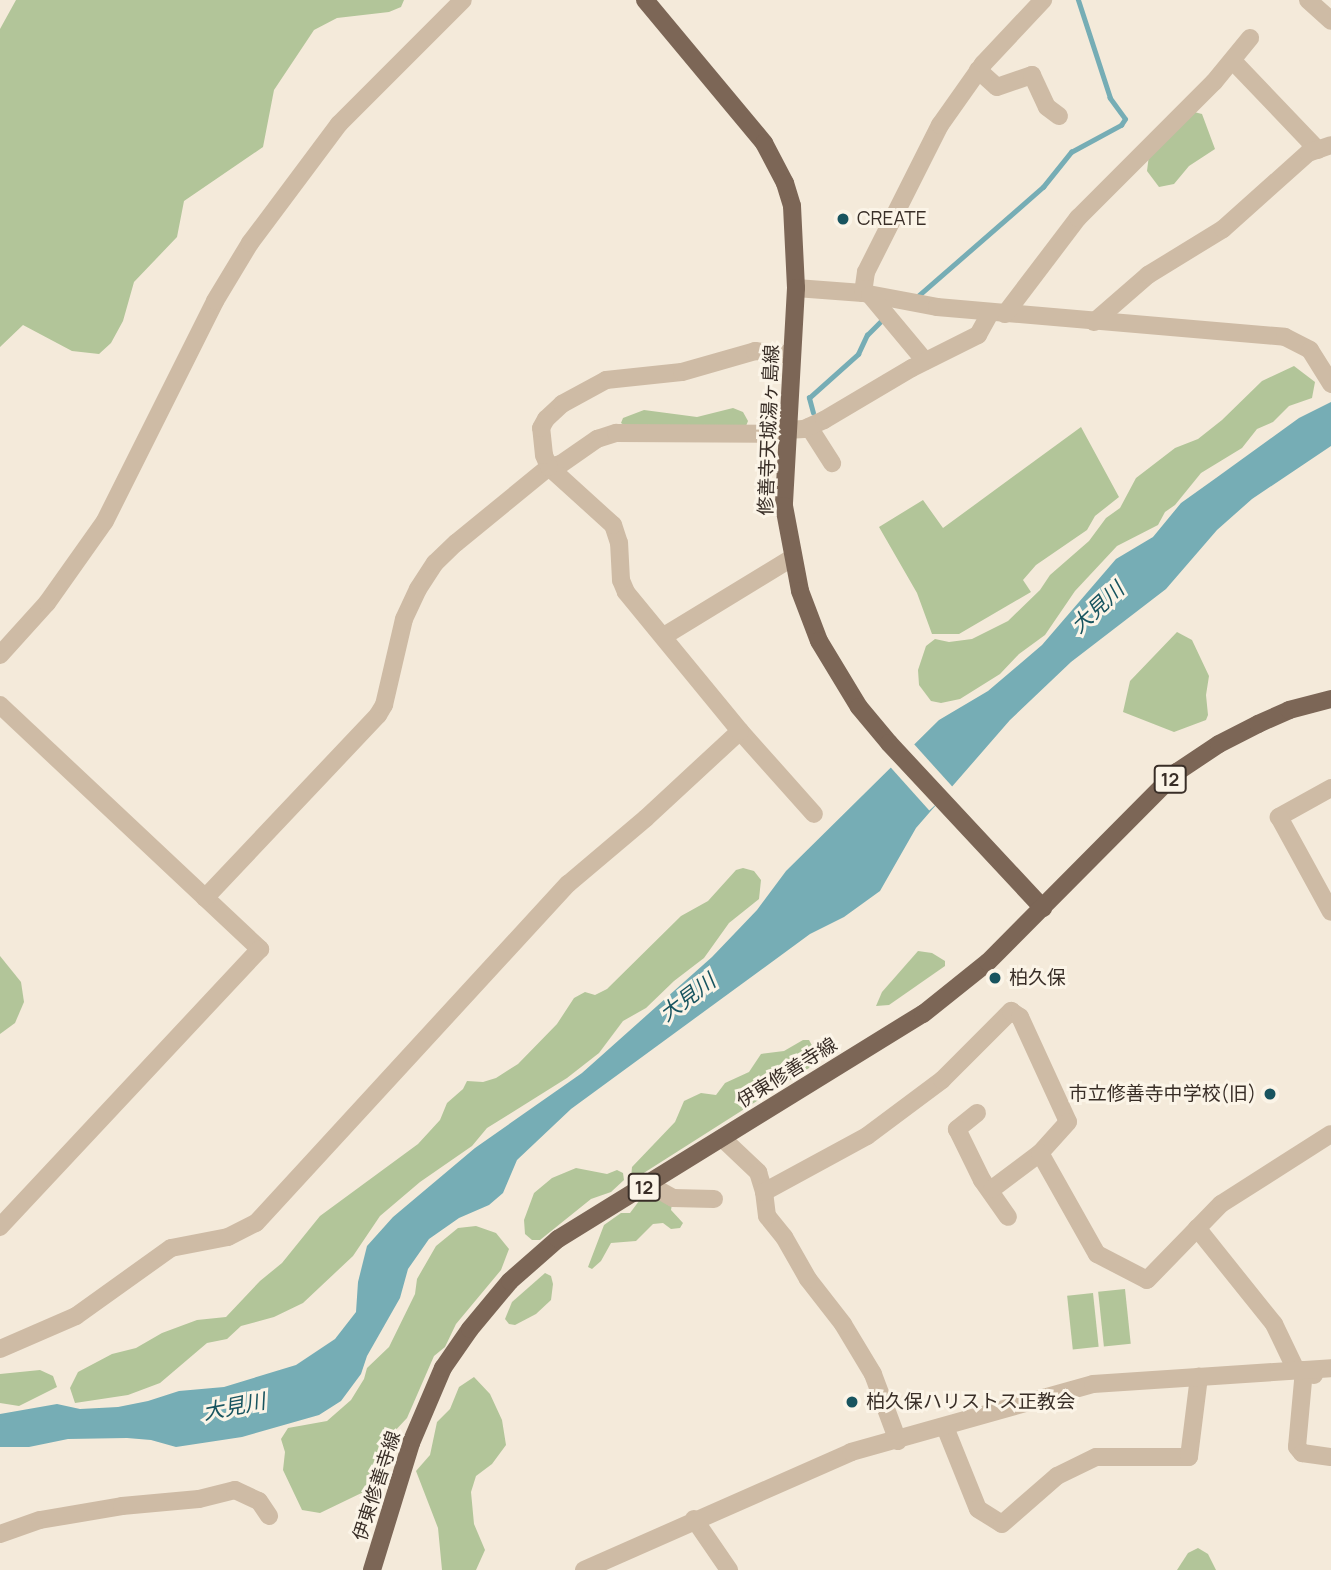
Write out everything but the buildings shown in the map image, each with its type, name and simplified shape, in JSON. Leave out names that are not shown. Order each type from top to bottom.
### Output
[{"type":"main road","name":"修善寺天城湯ヶ島線","points":[[645,0],[764,143],[785,183],[795,224],[796,288],[784,506],[792,558],[819,641],[859,707],[889,743],[1043,908]]},
{"type":"main road","name":"伊東修善寺線","points":[[372,1570],[411,1443],[443,1368],[470,1329],[510,1281],[558,1240],[923,1014],[988,962],[1177,772],[1219,744],[1258,724],[1289,710],[1331,699]]},
{"type":"street","points":[[0,655],[47,604],[105,522],[215,301],[257,233],[339,124],[463,0]]},
{"type":"street","points":[[925,361],[866,294],[866,272],[940,125],[978,70],[1042,0]]},
{"type":"street","points":[[1308,0],[1331,21]]},
{"type":"street","points":[[205,898],[378,715],[384,705],[404,620],[418,589],[435,564],[456,542],[549,467],[561,464],[597,439],[616,433],[786,432],[809,427],[925,361],[978,335],[1102,190],[1180,117],[1233,61],[1250,38]]},
{"type":"street","points":[[1233,61],[1325,148]]},
{"type":"street","points":[[978,70],[997,87],[1032,75],[1047,107],[1059,116]]},
{"type":"street","points":[[1094,322],[1148,275],[1223,229],[1308,153],[1325,148]]},
{"type":"street","points":[[796,288],[866,294],[937,307],[1285,337],[1310,350],[1331,384]]},
{"type":"street","points":[[791,355],[755,351],[682,372],[606,380],[562,404],[546,419],[541,428],[541,443],[549,467],[613,525],[620,543],[621,580],[626,592],[740,731],[814,814]]},
{"type":"street","points":[[809,427],[832,463]]},
{"type":"street","points":[[664,636],[792,558]]},
{"type":"street","points":[[0,705],[260,949],[0,1227]]},
{"type":"street","points":[[0,1349],[75,1316],[171,1248],[228,1237],[256,1223],[568,884],[646,818],[740,731]]},
{"type":"street","points":[[1331,788],[1279,817],[1331,912]]},
{"type":"street","points":[[764,1192],[867,1136],[942,1080],[1012,1011],[1020,1017],[1068,1122],[1040,1153],[992,1189]]},
{"type":"street","points":[[977,1113],[957,1129],[982,1180],[992,1189],[1008,1217]]},
{"type":"street","points":[[1040,1153],[1097,1254],[1147,1280],[1221,1204],[1331,1134]]},
{"type":"street","points":[[722,1138],[758,1172],[767,1216],[784,1237],[808,1279],[843,1324],[873,1374],[898,1440]]},
{"type":"street","points":[[648,1184],[673,1198],[714,1199]]},
{"type":"street","points":[[1197,1228],[1274,1324],[1300,1370],[1297,1447],[1302,1453],[1331,1457]]},
{"type":"street","points":[[584,1570],[694,1519],[851,1452],[1093,1384],[1331,1368]]},
{"type":"street","points":[[1300,1370],[1331,1378]]},
{"type":"street","points":[[945,1427],[978,1509],[1002,1524],[1057,1476],[1096,1457],[1189,1457],[1199,1377]]},
{"type":"street","points":[[0,1534],[40,1520],[122,1506],[199,1499],[235,1490],[259,1501],[270,1516]]},
{"type":"street","points":[[694,1519],[729,1570]]},
{"type":"green space","points":[[16,0],[404,0],[401,7],[389,12],[337,18],[314,30],[274,90],[263,147],[184,201],[177,237],[134,282],[123,321],[111,343],[99,354],[72,351],[23,325],[0,347],[0,29]]},
{"type":"green space","points":[[1194,112],[1202,114],[1215,149],[1189,166],[1174,184],[1159,187],[1147,171],[1149,155]]},
{"type":"green space","points":[[1294,366],[1315,382],[1312,398],[1289,406],[1273,422],[1257,429],[1242,448],[1201,473],[1175,505],[1165,512],[1158,525],[1117,546],[1075,591],[1045,635],[1019,654],[1000,674],[960,699],[941,703],[931,701],[919,685],[918,670],[926,646],[935,639],[949,642],[972,639],[1008,621],[1040,590],[1050,575],[1089,541],[1106,518],[1120,508],[1136,478],[1175,448],[1198,439],[1262,381]]},
{"type":"green space","points":[[733,408],[743,412],[748,421],[746,426],[627,427],[621,423],[623,418],[644,410],[697,417]]},
{"type":"green space","points":[[1081,427],[1119,497],[1095,516],[1087,530],[1036,565],[1023,580],[1031,592],[959,634],[932,634],[917,593],[879,527],[923,500],[943,528]]},
{"type":"green space","points":[[1177,632],[1192,640],[1209,676],[1206,695],[1208,715],[1206,720],[1174,732],[1123,712],[1130,681]]},
{"type":"green space","points":[[743,868],[754,871],[761,880],[759,899],[729,923],[704,958],[674,981],[646,1008],[623,1021],[599,1053],[567,1078],[487,1128],[472,1146],[420,1182],[380,1216],[353,1256],[303,1303],[274,1317],[241,1326],[227,1339],[207,1343],[160,1383],[128,1395],[75,1403],[70,1388],[78,1372],[112,1354],[136,1348],[162,1333],[197,1320],[226,1317],[260,1281],[282,1263],[320,1216],[418,1144],[440,1120],[447,1103],[463,1089],[467,1081],[483,1082],[496,1078],[518,1064],[557,1024],[574,998],[585,992],[595,995],[607,989],[681,916],[708,901],[736,870]]},
{"type":"green space","points":[[918,951],[932,953],[945,961],[945,966],[889,1005],[876,1006],[882,992]]},
{"type":"green space","points":[[0,956],[21,982],[24,1002],[15,1023],[0,1034]]},
{"type":"green space","points":[[803,1040],[809,1040],[816,1053],[809,1068],[639,1176],[631,1178],[632,1167],[675,1122],[684,1101],[701,1093],[716,1095],[725,1083],[749,1072],[761,1054],[784,1051]]},
{"type":"green space","points":[[576,1168],[607,1174],[617,1170],[623,1173],[624,1180],[611,1192],[591,1199],[540,1240],[532,1240],[525,1234],[524,1220],[534,1193],[552,1178]]},
{"type":"green space","points":[[650,1194],[672,1204],[671,1210],[683,1223],[680,1228],[671,1229],[663,1223],[653,1224],[636,1241],[611,1243],[601,1261],[592,1269],[588,1267],[604,1225],[621,1213],[630,1213],[642,1197]]},
{"type":"green space","points":[[476,1226],[496,1233],[509,1249],[501,1270],[456,1324],[445,1347],[434,1356],[407,1418],[392,1434],[386,1471],[376,1486],[320,1513],[302,1510],[283,1470],[285,1452],[281,1439],[288,1428],[327,1421],[351,1400],[364,1379],[367,1368],[389,1347],[415,1294],[417,1279],[436,1246],[458,1228]]},
{"type":"green space","points":[[545,1273],[551,1276],[553,1284],[551,1300],[536,1314],[515,1325],[509,1324],[505,1319],[512,1302]]},
{"type":"green space","points":[[1125,1289],[1131,1344],[1104,1347],[1098,1292]]},
{"type":"green space","points":[[1093,1293],[1099,1347],[1073,1349],[1067,1296]]},
{"type":"green space","points":[[40,1370],[53,1376],[57,1387],[19,1406],[0,1403],[0,1374]]},
{"type":"green space","points":[[474,1377],[490,1394],[502,1420],[506,1445],[492,1464],[476,1476],[471,1492],[474,1524],[485,1550],[476,1570],[442,1570],[438,1528],[416,1471],[430,1455],[437,1422],[450,1409],[459,1387]]},
{"type":"green space","points":[[1198,1548],[1208,1554],[1216,1570],[1177,1570],[1188,1553]]},
{"type":"water","name":"大見川","points":[[1331,402],[1331,446],[1252,499],[1217,530],[1166,589],[1071,662],[1010,720],[916,828],[880,891],[844,917],[810,934],[571,1109],[517,1160],[503,1193],[489,1205],[459,1218],[429,1239],[408,1269],[400,1298],[367,1356],[361,1374],[341,1401],[319,1415],[242,1437],[176,1447],[151,1440],[127,1438],[68,1439],[29,1447],[0,1447],[0,1414],[57,1404],[80,1409],[118,1407],[179,1391],[224,1387],[296,1365],[335,1339],[356,1312],[358,1282],[367,1246],[393,1217],[475,1148],[582,1073],[712,957],[757,910],[786,871],[939,720],[988,691],[1042,645],[1116,559],[1153,537],[1181,503],[1299,418]]},
{"type":"pier","points":[[913,743],[954,788],[929,810],[888,765]]},
{"type":"waterway","points":[[918,296],[1043,187],[1071,152],[1121,125],[1125,119],[1110,98],[1078,0]]},
{"type":"waterway","points":[[813,413],[809,398],[858,354],[867,335],[882,320]]},
{"type":"place","name":"CREATE","points":[[843,219]]},
{"type":"place","name":"柏久保","points":[[995,978]]},
{"type":"place","name":"市立修善寺中学校(旧)","points":[[1270,1094]]},
{"type":"place","name":"柏久保ハリストス正教会","points":[[852,1402]]}]
